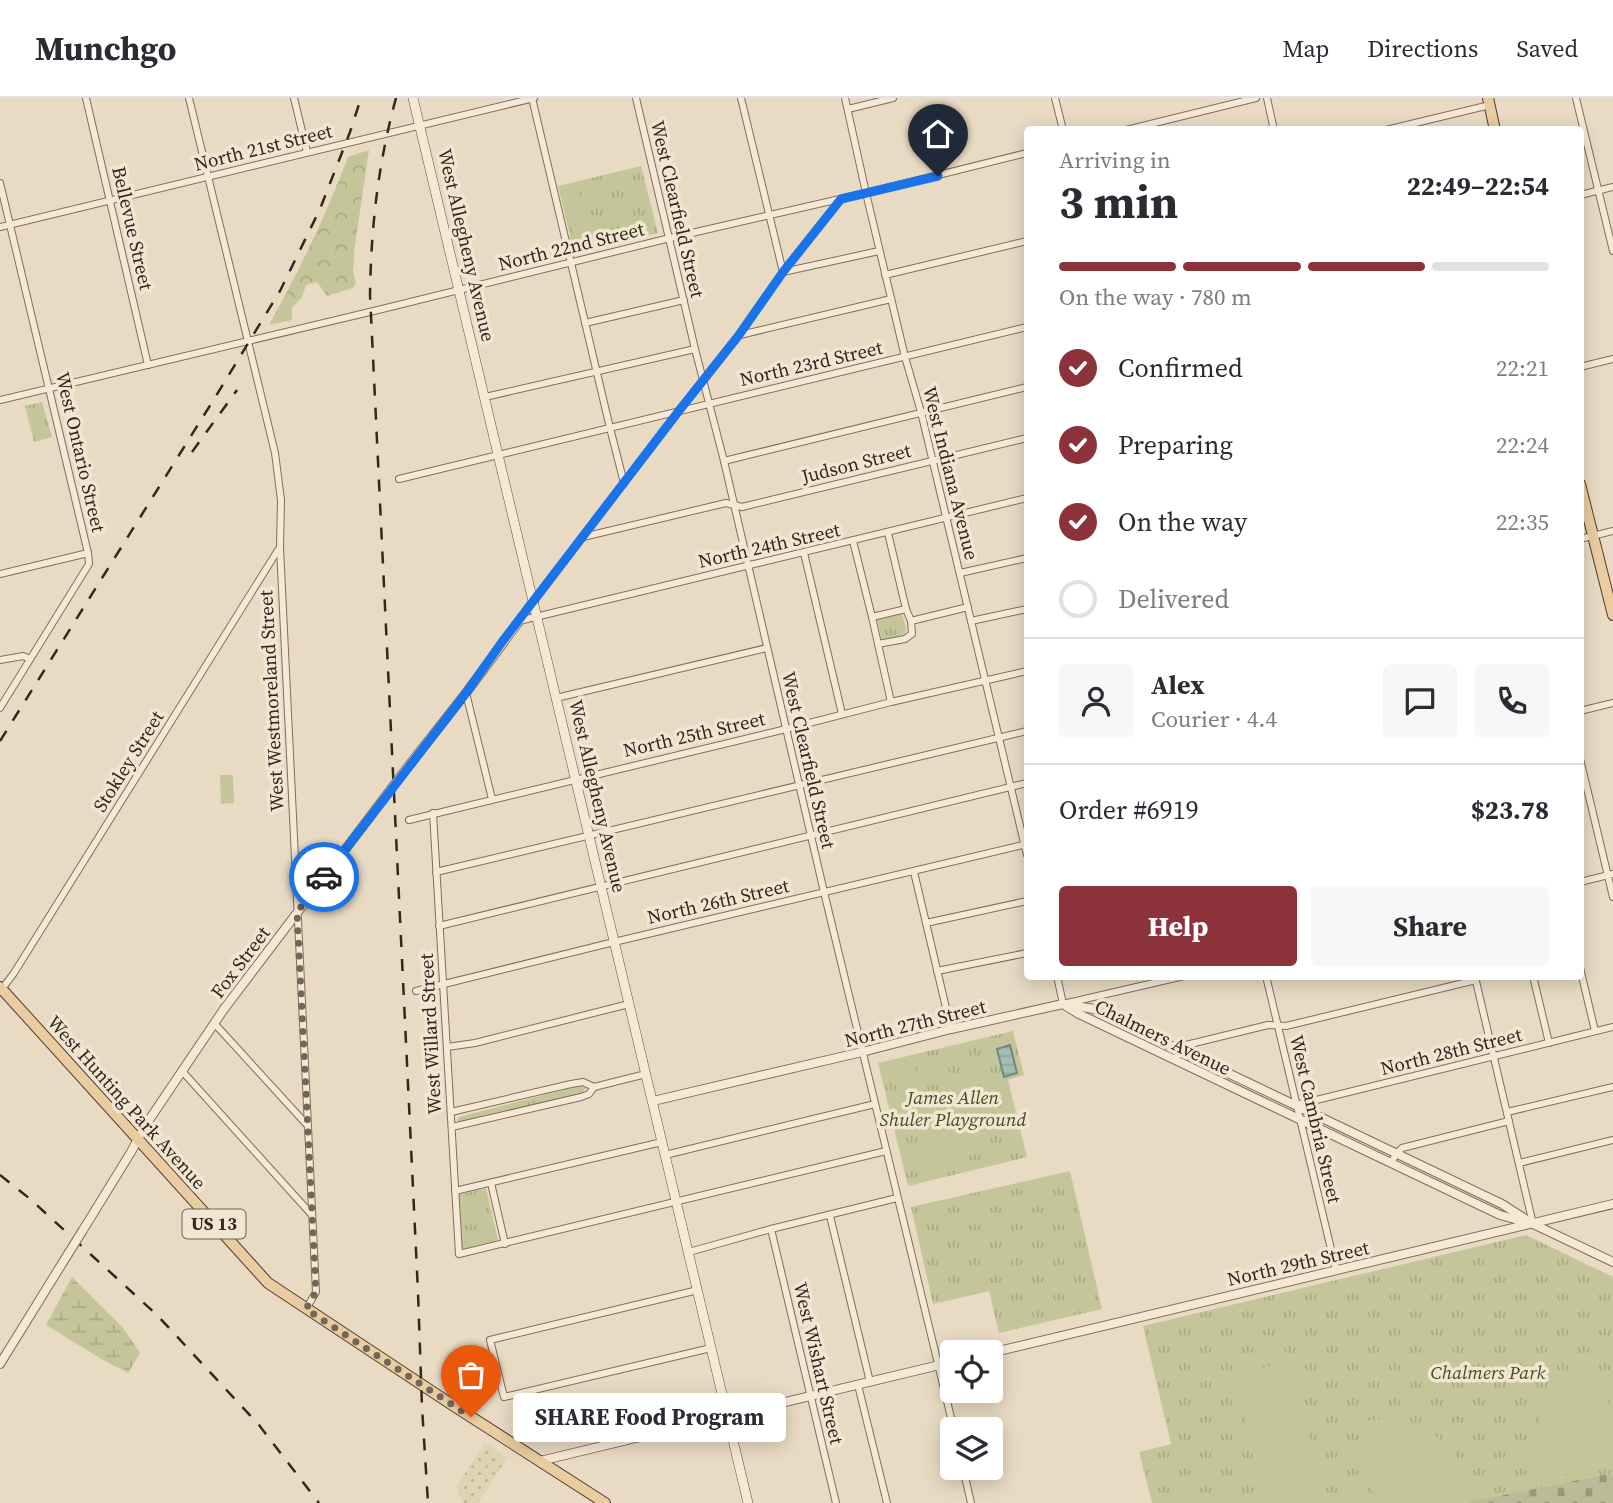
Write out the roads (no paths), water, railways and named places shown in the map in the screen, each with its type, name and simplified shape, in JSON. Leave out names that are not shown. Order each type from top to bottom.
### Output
[{"type":"main road","name":"West Allegheny Avenue","points":[[413,98],[748,1503]]},
{"type":"main road","points":[[1489,101],[1494,126]]},
{"type":"main road","points":[[1584,500],[1613,615]]},
{"type":"main road","name":"West Hunting Park Avenue","points":[[1,988],[263,1278],[279,1292],[605,1503]]},
{"type":"street","name":"Bellevue Street","points":[[86,98],[148,365]]},
{"type":"street","name":"West Westmoreland Street","points":[[189,98],[275,453],[281,500],[279,548],[316,1292],[306,1309]]},
{"type":"street","points":[[294,98],[307,152]]},
{"type":"street","name":"North 21st Street","points":[[0,227],[533,98]]},
{"type":"street","points":[[533,98],[624,483]]},
{"type":"street","name":"West Clearfield Street","points":[[636,98],[951,1417]]},
{"type":"street","points":[[741,98],[783,272],[879,251]]},
{"type":"street","name":"West Indiana Avenue","points":[[845,98],[879,251],[1024,836]]},
{"type":"street","points":[[848,109],[893,98]]},
{"type":"street","points":[[1055,98],[1062,126]]},
{"type":"street","points":[[1142,126],[1256,98]]},
{"type":"street","points":[[1267,98],[1273,126]]},
{"type":"street","points":[[1576,98],[1583,126]]},
{"type":"street","points":[[1400,126],[1489,101]]},
{"type":"street","points":[[1584,131],[1613,251]]},
{"type":"street","name":"North 22nd Street","points":[[0,400],[1024,154]]},
{"type":"street","name":"West Ontario Street","points":[[0,183],[89,553],[89,564],[0,708]]},
{"type":"street","points":[[1584,194],[1613,187]]},
{"type":"street","name":"Fox Street","points":[[0,1364],[138,1140],[231,998],[841,199]]},
{"type":"street","points":[[885,275],[1024,242]]},
{"type":"street","points":[[739,335],[891,299]]},
{"type":"street","points":[[585,323],[684,300]]},
{"type":"street","name":"North 23rd Street","points":[[399,479],[1024,328]]},
{"type":"street","points":[[485,397],[695,349]]},
{"type":"street","points":[[1584,366],[1613,359]]},
{"type":"street","points":[[724,461],[1024,388]]},
{"type":"street","name":"Judson Street","points":[[583,537],[726,503],[741,507],[1024,440]]},
{"type":"street","name":"North 24th Street","points":[[518,621],[1024,499]]},
{"type":"street","points":[[1584,538],[1613,531]]},
{"type":"street","points":[[878,644],[905,639],[912,634],[888,533]]},
{"type":"street","points":[[853,541],[891,702]]},
{"type":"street","name":"Stokley Street","points":[[1,988],[279,548]]},
{"type":"street","points":[[0,574],[89,553]]},
{"type":"street","points":[[804,554],[842,714]]},
{"type":"street","points":[[960,573],[1024,559]]},
{"type":"street","points":[[911,621],[968,607]]},
{"type":"street","points":[[872,617],[906,609]]},
{"type":"street","points":[[971,621],[1024,610]]},
{"type":"street","points":[[556,698],[767,648]]},
{"type":"street","points":[[0,660],[23,656],[30,659]]},
{"type":"street","name":"North 25th Street","points":[[409,820],[1024,672]]},
{"type":"street","points":[[466,693],[492,799]]},
{"type":"street","points":[[1584,710],[1613,703]]},
{"type":"street","points":[[436,872],[1024,732]]},
{"type":"street","points":[[1584,774],[1610,874],[1613,897]]},
{"type":"street","points":[[439,926],[1024,784]]},
{"type":"street","name":"West Willard Street","points":[[433,813],[459,1254],[505,1244]]},
{"type":"street","name":"North 26th Street","points":[[416,991],[1024,844]]},
{"type":"street","points":[[914,872],[951,1029]]},
{"type":"street","points":[[1584,881],[1610,874]]},
{"type":"street","points":[[926,923],[1024,902]]},
{"type":"street","points":[[937,971],[1024,954]]},
{"type":"street","points":[[1057,980],[1063,1004]]},
{"type":"street","name":"North 27th Street","points":[[653,1101],[1167,980]]},
{"type":"street","name":"West Cambria Street","points":[[1267,980],[1336,1270]]},
{"type":"street","points":[[1175,1060],[1186,1045],[1268,1025],[1286,1026],[1468,980]]},
{"type":"street","points":[[1476,980],[1533,1224]]},
{"type":"street","points":[[1534,980],[1549,1043]]},
{"type":"street","points":[[1583,980],[1595,1031]]},
{"type":"street","points":[[447,1047],[475,1043],[629,1004]]},
{"type":"street","name":"Chalmers Avenue","points":[[1063,1004],[1094,1009],[1502,1204],[1533,1224],[1613,1262]]},
{"type":"street","name":"Chalmers Avenue","points":[[1063,1004],[1500,1215],[1533,1224]]},
{"type":"street","points":[[214,1023],[308,1126]]},
{"type":"street","name":"North 28th Street","points":[[1296,1105],[1613,1027]]},
{"type":"street","points":[[182,1071],[312,1215]]},
{"type":"street","points":[[451,1112],[571,1084],[583,1082],[594,1087],[646,1074]]},
{"type":"street","points":[[452,1127],[581,1097],[589,1094],[594,1087]]},
{"type":"street","points":[[1507,1112],[1613,1087]]},
{"type":"street","points":[[665,1155],[875,1104]]},
{"type":"street","points":[[1391,1163],[1402,1148],[1509,1121]]},
{"type":"street","points":[[1519,1163],[1613,1140]]},
{"type":"street","points":[[455,1191],[662,1142]]},
{"type":"street","points":[[491,1182],[505,1244],[676,1200],[886,1151]]},
{"type":"street","points":[[689,1252],[897,1198]]},
{"type":"street","name":"North 29th Street","points":[[1003,1350],[1613,1204]]},
{"type":"street","points":[[830,1216],[870,1382]]},
{"type":"street","name":"West Wishart Street","points":[[771,1229],[836,1503]]},
{"type":"street","points":[[698,1290],[490,1340],[504,1397],[712,1348]]},
{"type":"street","points":[[540,1461],[939,1366]]},
{"type":"street","points":[[858,1385],[887,1503]]},
{"type":"street","points":[[965,1480],[971,1503]]},
{"type":"railway","points":[[0,741],[280,291],[320,209],[361,98]]},
{"type":"railway","points":[[396,98],[384,147],[377,196],[370,295],[428,1503]]},
{"type":"railway","points":[[192,452],[237,390]]},
{"type":"railway","points":[[0,1175],[29,1198],[157,1315],[259,1425],[319,1503]]},
{"type":"place","name":"SHARE Food Program","points":[[471,1417]]},
{"type":"park label","name":"James Allen Shuler Playground","points":[[953,1108]]},
{"type":"park label","name":"Chalmers Park","points":[[1488,1372]]}]
